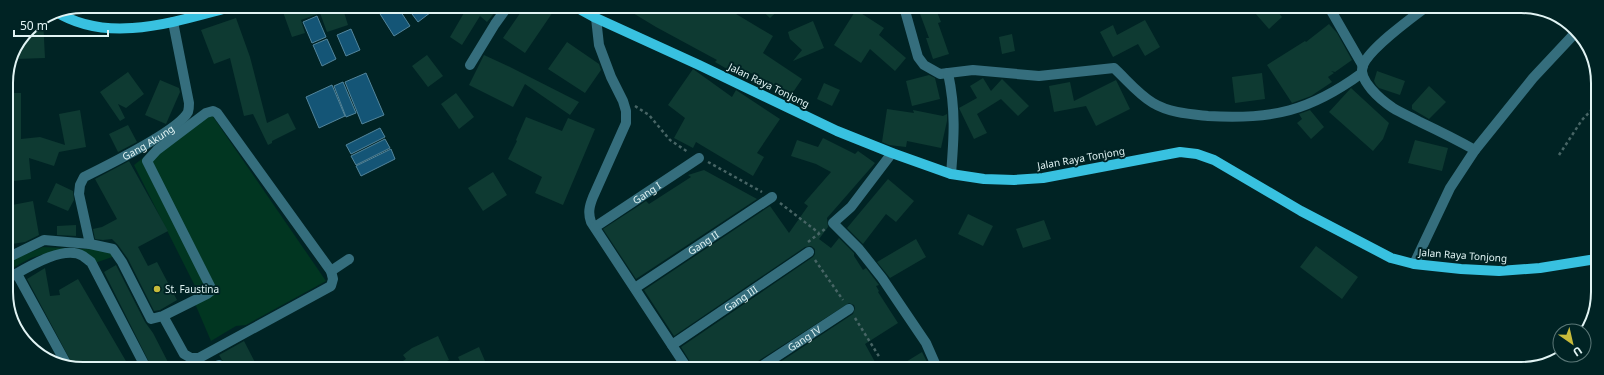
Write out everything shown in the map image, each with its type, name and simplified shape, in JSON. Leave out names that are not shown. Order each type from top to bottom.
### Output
[{"type":"main road","points":[[65,15],[89,26],[127,29],[173,22],[208,13]]},
{"type":"main road","name":"Jalan Raya Tonjong","points":[[588,13],[837,131],[892,153],[952,174],[984,179],[1043,178],[1180,152],[1197,154],[1214,160],[1301,211],[1384,254],[1461,269],[1499,271],[1540,268],[1591,260]]},
{"type":"street","points":[[470,65],[503,13]]},
{"type":"street","points":[[906,13],[918,56],[924,65],[940,74],[973,70],[1039,76],[1114,68],[1140,93],[1153,103],[1177,113],[1247,117],[1267,116],[1301,107],[1331,93],[1362,69],[1367,58],[1392,34],[1418,13]]},
{"type":"street","points":[[1332,13],[1362,69],[1366,82],[1373,91],[1392,107],[1475,150]]},
{"type":"street","points":[[596,18],[601,52],[623,101],[626,111],[626,123],[589,207],[589,215],[595,227],[683,362]]},
{"type":"street","name":"Gang Akung","points":[[90,244],[79,194],[80,185],[84,177],[155,139],[174,125],[188,111],[189,103],[173,22]]},
{"type":"street","points":[[1416,261],[1450,188],[1475,150],[1541,68],[1572,35]]},
{"type":"street","points":[[948,74],[954,111],[952,174]]},
{"type":"street","points":[[13,255],[44,240],[90,244],[112,249],[122,262],[151,319],[163,316],[207,294],[212,290],[147,161],[157,150],[209,111],[217,113],[331,271],[333,279],[331,286],[199,358],[191,358],[184,354],[163,316]]},
{"type":"street","points":[[892,153],[851,207],[833,223],[859,249],[882,278],[926,343],[935,362]]},
{"type":"street","name":"Gang I","points":[[595,227],[698,158]]},
{"type":"street","name":"Gang II","points":[[635,288],[772,197]]},
{"type":"street","name":"Gang III","points":[[672,345],[809,252]]},
{"type":"street","points":[[13,276],[52,256],[70,253],[82,255],[91,262],[143,362]]},
{"type":"street","points":[[331,271],[349,259]]},
{"type":"street","points":[[17,274],[63,359]]},
{"type":"street","name":"Gang IV","points":[[768,362],[849,309]]},
{"type":"path","points":[[623,101],[634,105],[649,115],[670,140],[684,150],[772,197],[819,233]]},
{"type":"path","points":[[1559,155],[1582,120],[1591,111]]},
{"type":"path","points":[[809,252],[805,246],[806,243],[833,223]]},
{"type":"green space","points":[[207,108],[326,281],[246,325],[236,326],[211,341],[193,299],[199,294],[134,165]]},
{"type":"green space","points":[[43,247],[107,250],[115,256],[95,263],[90,257],[47,253],[31,258],[13,268],[13,260]]},
{"type":"water","points":[[379,13],[402,13],[410,26],[394,36]]},
{"type":"water","points":[[411,13],[430,13],[418,22]]},
{"type":"water","points":[[317,16],[326,37],[312,43],[303,22]]},
{"type":"water","points":[[351,29],[360,50],[346,56],[337,35]]},
{"type":"water","points":[[327,39],[336,59],[322,66],[313,45]]},
{"type":"water","points":[[366,73],[384,115],[362,124],[345,82]]},
{"type":"water","points":[[343,82],[356,113],[346,117],[334,86]]},
{"type":"water","points":[[332,85],[345,116],[319,128],[306,97]]},
{"type":"water","points":[[380,128],[385,137],[351,154],[346,145]]},
{"type":"water","points":[[385,139],[390,148],[356,165],[351,156]]},
{"type":"water","points":[[391,149],[395,159],[361,176],[356,166]]},
{"type":"building","points":[[283,13],[320,13],[301,20],[305,33],[292,37]]},
{"type":"building","points":[[320,13],[344,13],[348,25],[327,32]]},
{"type":"building","points":[[464,13],[494,13],[487,22],[480,16],[462,45],[450,37]]},
{"type":"building","points":[[520,13],[552,13],[525,53],[503,38]]},
{"type":"building","points":[[633,13],[734,13],[773,36],[763,53],[802,79],[789,98],[751,73],[746,80],[715,62],[717,60]]},
{"type":"building","points":[[765,13],[775,13],[770,18]]},
{"type":"building","points":[[854,13],[861,13],[884,28],[879,35],[906,58],[895,71],[870,49],[861,63],[834,45]]},
{"type":"building","points":[[920,13],[937,13],[941,22],[938,23],[949,54],[933,59],[926,38],[929,38]]},
{"type":"building","points":[[1255,13],[1279,13],[1282,17],[1269,29]]},
{"type":"building","points":[[236,18],[250,57],[267,123],[288,113],[296,129],[272,141],[272,143],[268,145],[253,114],[244,116],[230,58],[214,64],[201,30]]},
{"type":"building","points":[[1145,20],[1160,47],[1145,56],[1138,44],[1113,57],[1100,32],[1113,25],[1117,35]]},
{"type":"building","points":[[813,21],[824,48],[793,61],[802,50],[790,39],[788,32]]},
{"type":"building","points":[[1329,24],[1337,33],[1352,60],[1335,72],[1331,71],[1334,73],[1328,77],[1332,82],[1311,96],[1292,103],[1267,65],[1305,41],[1306,42]]},
{"type":"building","points":[[43,25],[45,58],[17,59],[20,52],[33,33]]},
{"type":"building","points":[[1012,34],[1015,51],[1002,54],[999,37]]},
{"type":"building","points":[[567,42],[599,64],[601,70],[585,93],[548,69]]},
{"type":"building","points":[[427,55],[443,76],[428,87],[412,66]]},
{"type":"building","points":[[484,55],[579,102],[570,115],[525,84],[513,107],[469,85]]},
{"type":"building","points":[[693,69],[732,97],[736,90],[780,119],[757,153],[764,157],[753,176],[696,142],[693,148],[674,138],[685,118],[668,105]]},
{"type":"building","points":[[1377,71],[1405,81],[1400,95],[1379,88],[1376,85],[1374,81]]},
{"type":"building","points":[[128,72],[144,94],[126,108],[118,104],[125,118],[120,121],[100,92]]},
{"type":"building","points":[[1262,73],[1265,99],[1235,103],[1232,77]]},
{"type":"building","points":[[929,75],[935,78],[940,99],[912,106],[906,81]]},
{"type":"building","points":[[983,78],[991,91],[1002,79],[1029,106],[1018,116],[1001,99],[977,114],[987,133],[974,139],[959,108],[977,98],[970,86]]},
{"type":"building","points":[[160,80],[179,88],[180,92],[166,124],[145,115]]},
{"type":"building","points":[[1116,80],[1130,109],[1096,126],[1086,106],[1054,112],[1049,86],[1070,82],[1074,101]]},
{"type":"building","points":[[824,83],[840,90],[832,106],[817,99]]},
{"type":"building","points":[[1429,86],[1446,102],[1429,119],[1412,109],[1412,105]]},
{"type":"building","points":[[1351,88],[1389,123],[1383,139],[1373,151],[1329,112]]},
{"type":"building","points":[[13,93],[21,93],[21,139],[40,137],[65,145],[59,114],[80,110],[86,147],[59,152],[54,166],[29,158],[31,179],[14,181]]},
{"type":"building","points":[[456,93],[474,117],[459,129],[441,104]]},
{"type":"building","points":[[887,109],[914,113],[913,110],[943,116],[947,114],[947,121],[941,148],[907,141],[906,147],[889,145],[882,142]]},
{"type":"building","points":[[1310,110],[1324,127],[1311,139],[1297,123],[1302,119],[1299,114]]},
{"type":"building","points":[[526,117],[562,131],[568,118],[595,129],[563,205],[535,193],[542,177],[508,159]]},
{"type":"building","points":[[128,125],[137,142],[118,152],[109,134]]},
{"type":"building","points":[[823,138],[855,154],[858,151],[875,163],[827,218],[828,227],[819,239],[831,248],[839,238],[854,253],[854,256],[863,270],[866,268],[879,285],[876,286],[879,291],[878,292],[898,323],[865,344],[875,362],[780,362],[853,314],[855,308],[854,305],[849,303],[757,362],[690,362],[681,347],[813,257],[815,254],[815,249],[811,246],[805,247],[674,336],[644,290],[770,206],[789,233],[808,206],[804,203],[831,172],[816,164],[791,156],[797,140],[818,147]]},
{"type":"building","points":[[1415,140],[1448,148],[1442,171],[1408,163]]},
{"type":"building","points":[[129,161],[168,231],[138,247],[148,266],[157,262],[177,300],[160,310],[154,311],[128,259],[118,245],[112,239],[95,239],[93,229],[102,227],[117,219],[95,179]]},
{"type":"building","points":[[704,170],[757,199],[636,279],[603,229],[646,201],[649,204],[691,177],[688,175]]},
{"type":"building","points":[[493,172],[507,195],[483,211],[468,188]]},
{"type":"building","points":[[888,179],[914,201],[896,222],[886,214],[863,244],[847,228]]},
{"type":"building","points":[[56,183],[73,191],[74,200],[68,211],[47,202]]},
{"type":"building","points":[[33,201],[39,235],[25,242],[13,244],[13,205]]},
{"type":"building","points":[[968,214],[993,226],[983,246],[958,234]]},
{"type":"building","points":[[1044,220],[1051,239],[1023,248],[1016,229]]},
{"type":"building","points":[[76,225],[76,236],[57,235],[57,226]]},
{"type":"building","points":[[916,239],[926,257],[890,278],[877,262]]},
{"type":"building","points":[[1316,246],[1358,277],[1342,299],[1300,267]]},
{"type":"building","points":[[116,265],[145,322],[153,333],[168,362],[149,362],[104,272]]},
{"type":"building","points":[[45,268],[50,296],[60,295],[59,290],[78,279],[126,362],[71,361],[27,279]]},
{"type":"building","points":[[438,336],[449,360],[445,362],[401,362],[406,359],[403,355],[412,348]]},
{"type":"building","points":[[244,341],[255,362],[223,362],[219,355]]},
{"type":"building","points":[[479,347],[485,362],[460,362],[458,357]]},
{"type":"building","points":[[922,352],[927,362],[906,362]]},
{"type":"place","name":"St. Faustina","points":[[157,289]]}]
